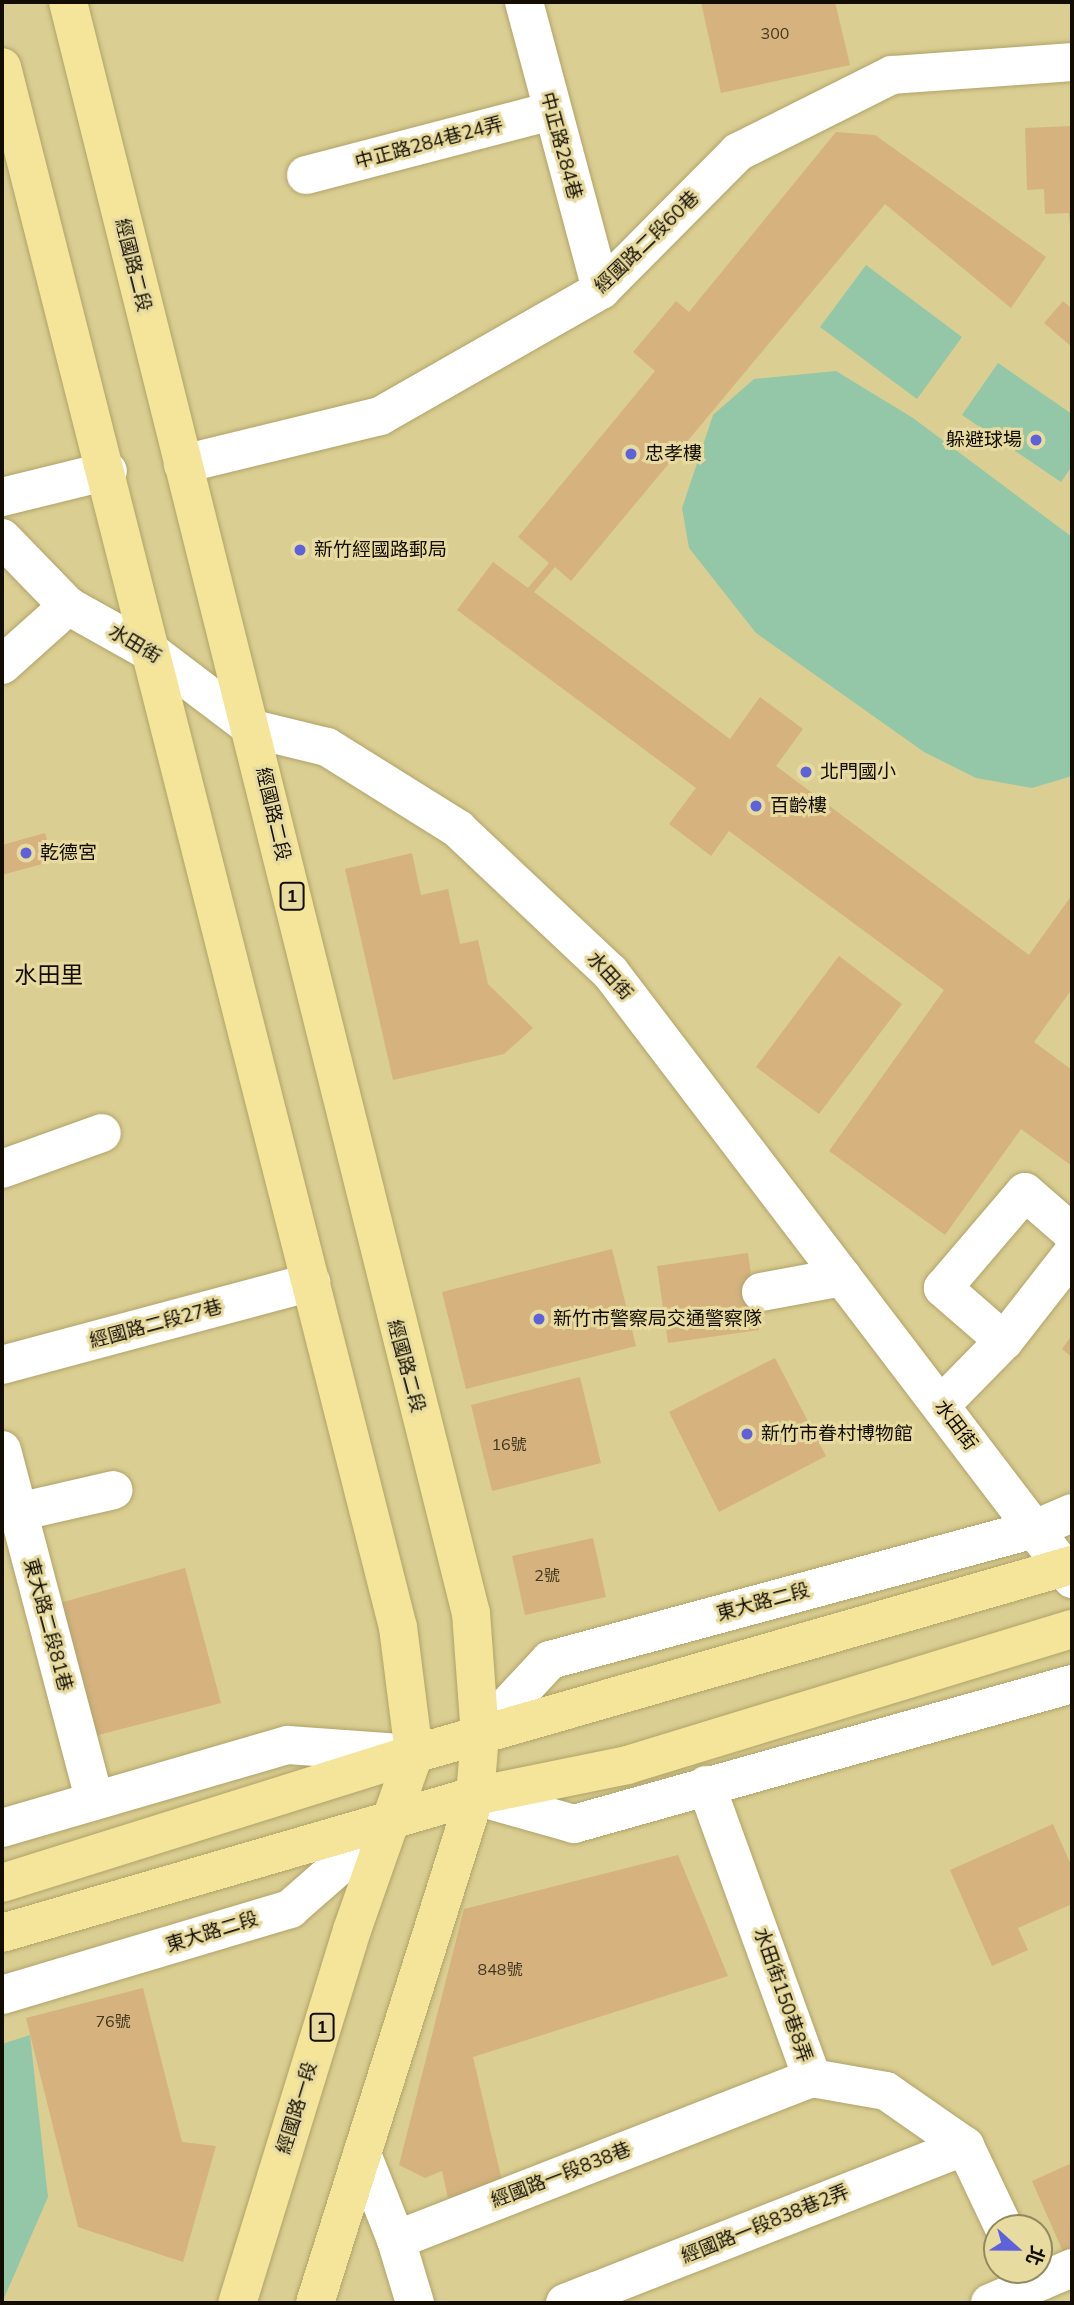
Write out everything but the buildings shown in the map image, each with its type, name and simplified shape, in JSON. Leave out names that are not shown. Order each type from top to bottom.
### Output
[{"type":"main road","name":"經國路二段","points":[[68,2],[183,464],[253,729],[471,1613],[480,1735],[475,1796]]},
{"type":"main road","name":"1","points":[[2,67],[154,654],[398,1627],[414,1754]]},
{"type":"main road","points":[[2,1883],[414,1754],[1070,1571]]},
{"type":"main road","name":"東大路二段","points":[[2,1933],[475,1796],[627,1765],[1072,1629]]},
{"type":"main road","name":"經國路一段","points":[[237,2303],[352,1930],[394,1818],[414,1754]]},
{"type":"main road","name":"1","points":[[315,2303],[475,1796]]},
{"type":"street","name":"中正路284巷","points":[[524,2],[601,290]]},
{"type":"street","name":"經國路二段60巷","points":[[183,464],[380,416],[601,290],[738,152],[892,75],[1072,62]]},
{"type":"street","name":"中正路284巷24弄","points":[[306,175],[551,111]]},
{"type":"street","points":[[2,497],[107,471]]},
{"type":"street","name":"水田街","points":[[2,538],[68,606],[154,654],[253,729],[327,747],[458,829],[610,972],[1035,1529],[1070,1571]]},
{"type":"street","points":[[2,665],[68,606]]},
{"type":"street","points":[[2,1169],[102,1133]]},
{"type":"street","points":[[1004,1341],[943,1288],[1025,1192],[1072,1233]]},
{"type":"street","points":[[941,1405],[1004,1341],[1072,1254]]},
{"type":"street","points":[[761,1292],[843,1277]]},
{"type":"street","name":"經國路二段27巷","points":[[2,1366],[310,1282]]},
{"type":"street","name":"東大路二段81巷","points":[[2,1450],[95,1801]]},
{"type":"street","points":[[18,1512],[114,1490]]},
{"type":"street","name":"東大路二段","points":[[480,1735],[551,1660],[1035,1529],[1072,1513]]},
{"type":"street","points":[[475,1796],[574,1825],[706,1785],[1072,1684]]},
{"type":"street","points":[[2,1828],[288,1745],[414,1754]]},
{"type":"street","name":"水田街150巷8弄","points":[[706,1785],[812,2078],[886,2091],[965,2146],[997,2214]]},
{"type":"street","name":"東大路二段","points":[[2,1995],[290,1909],[394,1818]]},
{"type":"street","name":"經國路一段838巷","points":[[396,2239],[812,2078]]},
{"type":"street","name":"經國路一段838巷2弄","points":[[565,2303],[965,2146]]},
{"type":"street","points":[[362,2154],[396,2239],[415,2303]]},
{"type":"street","points":[[990,2303],[1072,2268]]},
{"type":"green space","points":[[866,265],[962,337],[917,399],[820,327]]},
{"type":"green space","name":"躲避球場","points":[[998,363],[1072,414],[1072,466],[1061,482],[962,415]]},
{"type":"green space","points":[[836,371],[913,418],[1072,537],[1072,776],[1032,788],[976,778],[924,752],[756,633],[689,548],[682,508],[713,415],[754,379]]},
{"type":"green space","points":[[30,2035],[48,2197],[2,2303],[2,2044]]},
{"type":"place","name":"躲避球場","points":[[1036,440]]},
{"type":"place","name":"忠孝樓","points":[[631,454]]},
{"type":"place","name":"新竹經國路郵局","points":[[300,550]]},
{"type":"place","name":"北門國小","points":[[806,772]]},
{"type":"place","name":"百齡樓","points":[[756,806]]},
{"type":"place","name":"乾德宮","points":[[26,853]]},
{"type":"place","name":"新竹市警察局交通警察隊","points":[[539,1319]]},
{"type":"place","name":"新竹市眷村博物館","points":[[747,1434]]},
{"type":"district","name":"水田里","points":[[49,975]]}]
